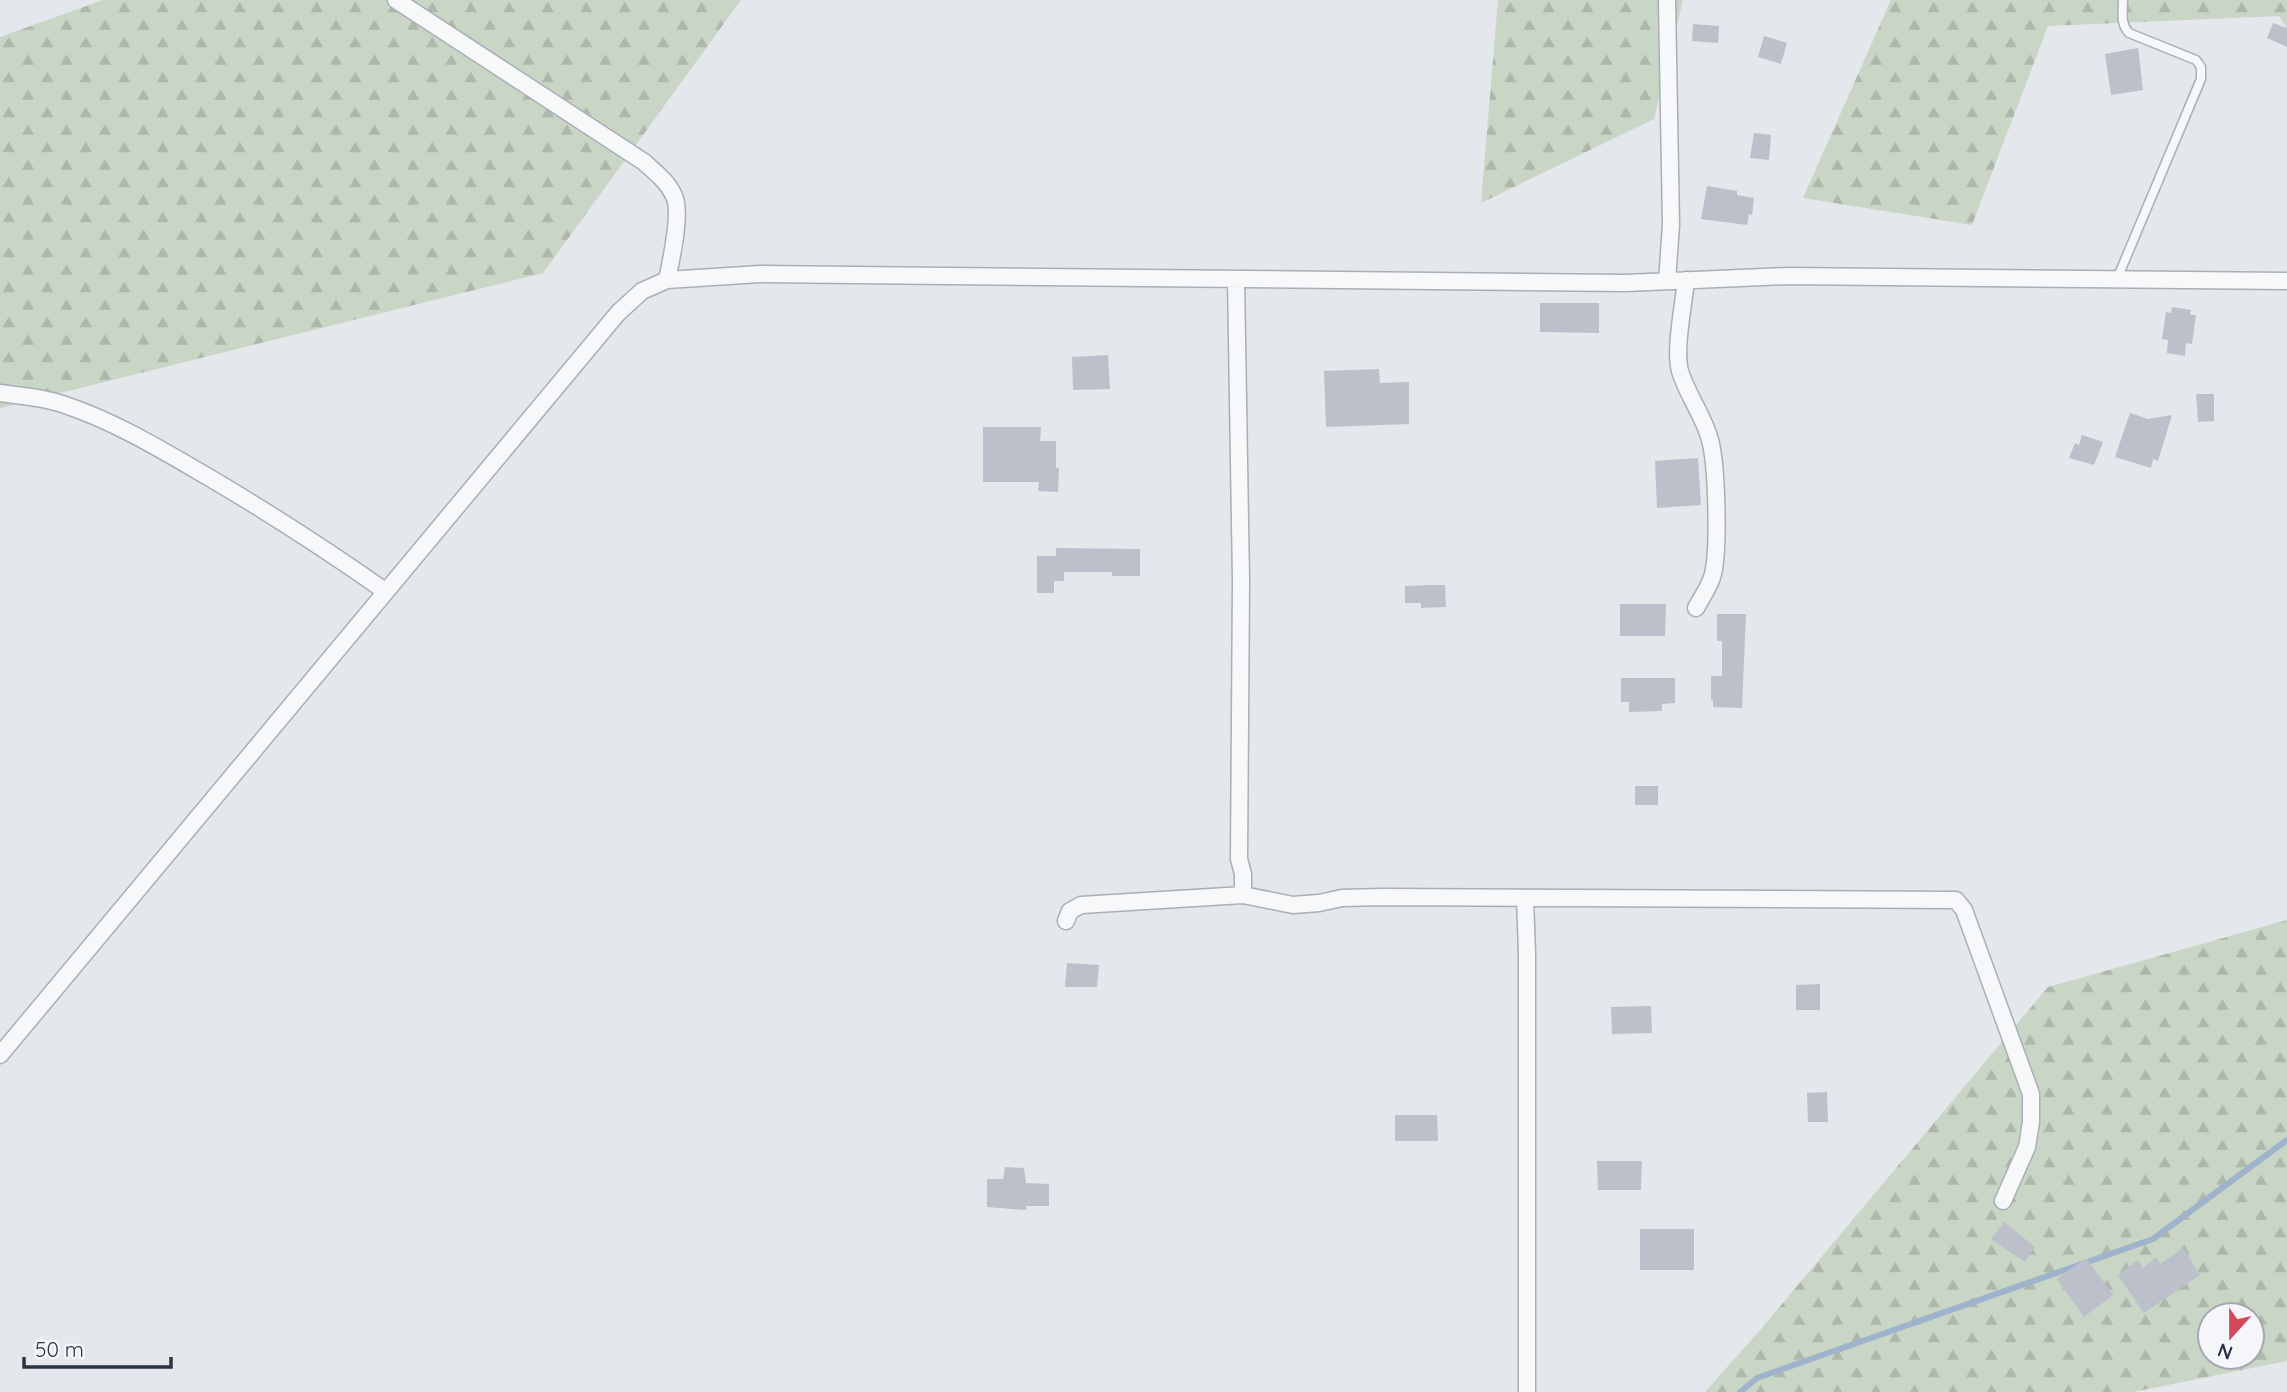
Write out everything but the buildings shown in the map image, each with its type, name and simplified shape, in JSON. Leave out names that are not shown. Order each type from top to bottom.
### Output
[{"type":"street","points":[[396,0],[644,162],[665,182],[676,198],[676,234],[667,280]]},
{"type":"street","points":[[1667,0],[1671,225],[1667,281]]},
{"type":"street","points":[[0,1055],[618,313],[642,291],[667,280],[760,274],[1626,283],[1788,276],[2287,281]]},
{"type":"street","points":[[1236,279],[1241,581],[1239,859],[1243,874],[1243,895]]},
{"type":"street","points":[[1686,280],[1678,358],[1680,372],[1710,439],[1714,474],[1713,575],[1696,608]]},
{"type":"street","points":[[0,393],[68,406],[109,423],[176,458],[290,525],[385,591]]},
{"type":"street","points":[[1066,921],[1070,911],[1081,905],[1243,895],[1293,905],[1358,897],[1956,900],[1964,910],[2031,1094],[2031,1122],[2027,1147],[2003,1201]]},
{"type":"street","points":[[1525,899],[1527,1392]]},
{"type":"lane","points":[[2117,279],[2201,79],[2201,67],[2196,60],[2129,33],[2122,20],[2123,0]]},
{"type":"green space","points":[[103,0],[741,0],[543,273],[0,408],[0,37]]},
{"type":"green space","points":[[1498,0],[1683,0],[1654,119],[1481,203]]},
{"type":"green space","points":[[1891,0],[2287,0],[2287,28],[2279,16],[2048,26],[1972,225],[1803,198]]},
{"type":"green space","points":[[2287,920],[2287,1361],[2266,1365],[2266,1301],[2196,1301],[2196,1371],[2237,1371],[2133,1392],[1705,1392],[2048,987]]},
{"type":"waterway","points":[[1740,1392],[1757,1378],[2153,1239],[2287,1140]]}]
